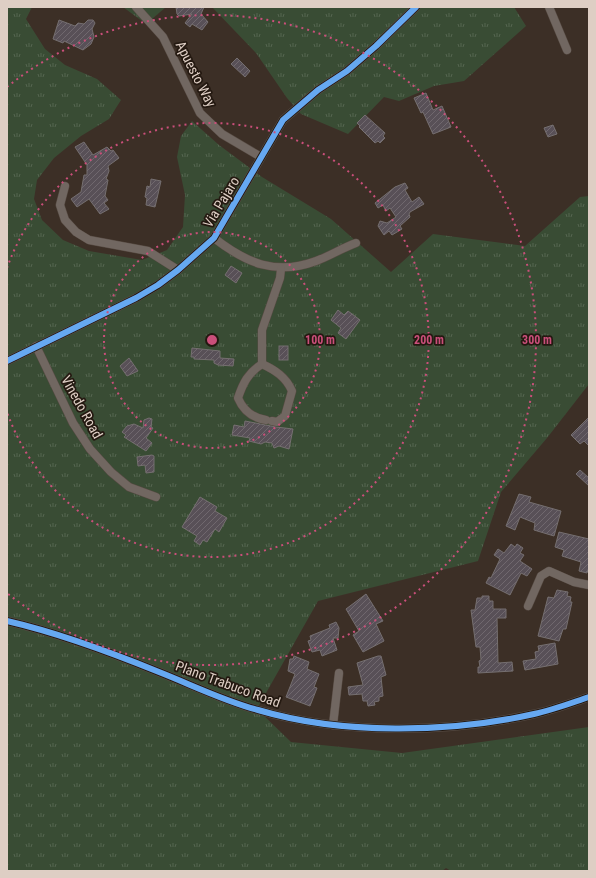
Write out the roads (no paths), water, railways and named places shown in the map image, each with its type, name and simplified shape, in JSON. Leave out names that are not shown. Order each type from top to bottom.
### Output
[{"type":"street","name":"Apuesto Way","points":[[136,7],[163,37],[200,113],[222,134],[261,157]]},
{"type":"street","name":"Via Pajaro","points":[[7,360],[136,298],[158,286],[178,270],[214,238],[283,120],[292,111],[359,61],[416,7]]},
{"type":"street","points":[[549,7],[568,50]]},
{"type":"street","points":[[65,186],[60,205],[65,220],[76,232],[88,240],[148,251],[178,270]]},
{"type":"street","points":[[214,238],[243,257],[281,269],[317,261],[356,243]]},
{"type":"street","points":[[262,364],[262,330],[280,278],[281,269]]},
{"type":"street","name":"Vinedo Road","points":[[36,346],[70,416],[90,449],[111,472],[129,487],[156,497]]},
{"type":"street","points":[[262,364],[273,369],[283,377],[292,391],[285,416],[277,422],[259,419],[249,414],[241,405],[238,398],[244,382],[251,373],[262,364]]},
{"type":"street","points":[[528,606],[541,576],[549,571],[574,582],[589,585]]},
{"type":"street","name":"Plano Trabuco Road","points":[[7,621],[37,628],[127,659],[258,710],[302,721],[333,725],[444,727],[534,714],[589,697]]},
{"type":"street","points":[[333,725],[339,673]]}]
